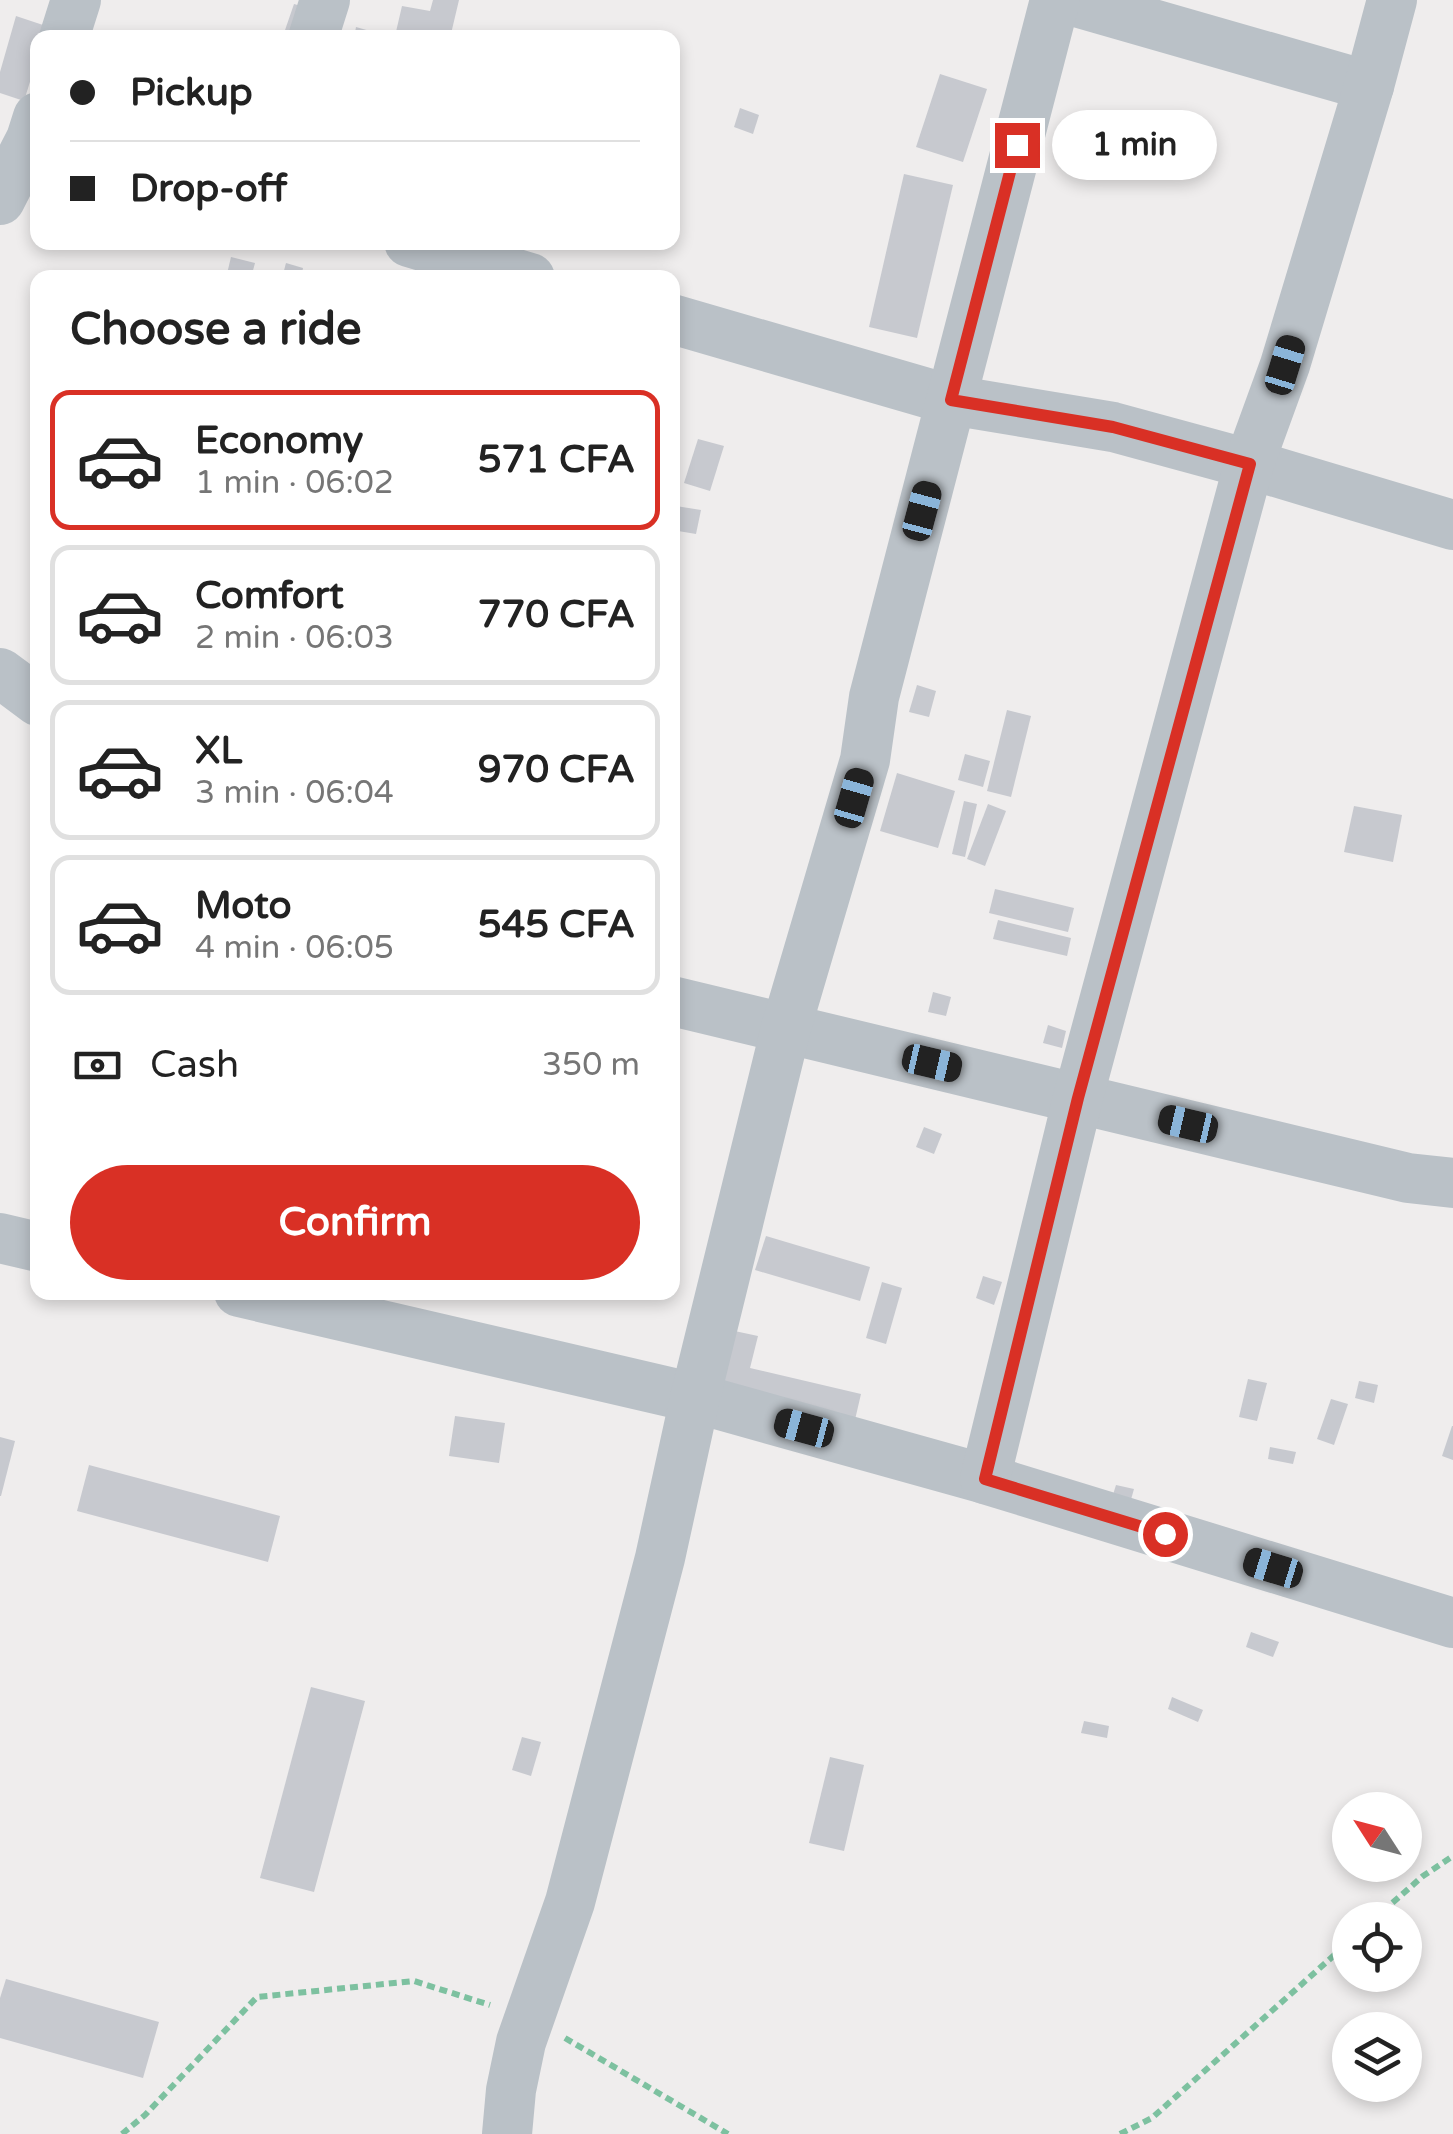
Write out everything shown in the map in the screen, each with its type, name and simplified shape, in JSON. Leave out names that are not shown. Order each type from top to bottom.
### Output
[{"type":"street","points":[[67,30],[76,0]]},
{"type":"street","points":[[315,30],[324,0]]},
{"type":"street","points":[[536,2134],[509,2112],[520,2042],[570,1902],[660,1558],[786,1028],[865,760],[874,697],[1055,0]]},
{"type":"street","points":[[1069,0],[1369,86]]},
{"type":"street","points":[[985,1479],[1078,1098],[1250,464],[1285,365],[1392,0]]},
{"type":"street","points":[[0,200],[26,132]]},
{"type":"street","points":[[437,250],[503,270]]},
{"type":"street","points":[[680,321],[951,400],[1113,427],[1453,524]]},
{"type":"street","points":[[0,673],[30,696]]},
{"type":"street","points":[[680,1003],[1408,1178],[1453,1183]]},
{"type":"street","points":[[0,1238],[30,1245]]},
{"type":"street","points":[[274,1300],[696,1398],[985,1479],[1453,1623]]},
{"type":"path","points":[[1394,1902],[1453,1856]]},
{"type":"path","points":[[1120,2134],[1152,2118],[1332,1957]]},
{"type":"path","points":[[122,2134],[145,2115],[257,1997],[414,1982],[529,2017],[728,2134]]},
{"type":"building","points":[[433,0],[459,0],[452,30],[396,30],[402,6],[430,11]]},
{"type":"building","points":[[294,4],[319,11],[304,30],[285,30]]},
{"type":"building","points":[[16,16],[46,26],[45,30],[30,30],[30,82],[24,101],[0,93],[0,72]]},
{"type":"building","points":[[940,74],[987,89],[963,162],[916,147]]},
{"type":"building","points":[[740,108],[759,115],[753,134],[734,127]]},
{"type":"building","points":[[904,174],[953,185],[917,338],[869,327]]},
{"type":"building","points":[[231,257],[255,263],[253,270],[228,270]]},
{"type":"building","points":[[286,263],[303,268],[303,270],[284,270]]},
{"type":"building","points":[[698,439],[724,446],[710,491],[684,483]]},
{"type":"building","points":[[680,507],[701,510],[696,534],[680,531]]},
{"type":"building","points":[[917,685],[936,691],[929,717],[909,712]]},
{"type":"building","points":[[1007,710],[1031,716],[1011,797],[987,791]]},
{"type":"building","points":[[965,754],[990,761],[983,787],[958,780]]},
{"type":"building","points":[[897,773],[955,791],[938,848],[880,831]]},
{"type":"building","points":[[964,801],[977,804],[965,857],[952,854]]},
{"type":"building","points":[[988,804],[1006,811],[985,866],[967,859]]},
{"type":"building","points":[[1354,806],[1402,815],[1393,862],[1344,852]]},
{"type":"building","points":[[995,889],[1074,908],[1068,932],[989,913]]},
{"type":"building","points":[[998,920],[1071,938],[1067,956],[993,939]]},
{"type":"building","points":[[933,992],[951,997],[946,1016],[928,1012]]},
{"type":"building","points":[[1048,1025],[1066,1031],[1062,1048],[1043,1043]]},
{"type":"building","points":[[924,1127],[942,1134],[934,1154],[916,1147]]},
{"type":"building","points":[[766,1236],[870,1267],[860,1301],[755,1270]]},
{"type":"building","points":[[983,1276],[1002,1282],[994,1305],[976,1298]]},
{"type":"building","points":[[882,1282],[902,1288],[886,1344],[866,1338]]},
{"type":"building","points":[[730,1330],[758,1336],[750,1368],[861,1394],[854,1424],[715,1392]]},
{"type":"building","points":[[1248,1379],[1267,1383],[1257,1421],[1239,1417]]},
{"type":"building","points":[[1359,1381],[1378,1385],[1374,1403],[1355,1398]]},
{"type":"building","points":[[1331,1399],[1348,1404],[1334,1445],[1317,1439]]},
{"type":"building","points":[[455,1416],[505,1423],[499,1463],[449,1456]]},
{"type":"building","points":[[1453,1426],[1453,1460],[1442,1456]]},
{"type":"building","points":[[0,1437],[15,1441],[1,1496],[0,1496]]},
{"type":"building","points":[[1270,1447],[1296,1452],[1293,1464],[1268,1459]]},
{"type":"building","points":[[89,1465],[280,1516],[268,1562],[77,1511]]},
{"type":"building","points":[[1116,1485],[1134,1489],[1130,1503],[1112,1498]]},
{"type":"building","points":[[1251,1632],[1279,1642],[1273,1657],[1246,1647]]},
{"type":"building","points":[[311,1687],[365,1701],[314,1892],[260,1878]]},
{"type":"building","points":[[1172,1697],[1203,1710],[1198,1722],[1168,1709]]},
{"type":"building","points":[[1084,1721],[1109,1726],[1107,1738],[1081,1733]]},
{"type":"building","points":[[522,1737],[541,1742],[531,1776],[512,1770]]},
{"type":"building","points":[[830,1757],[864,1765],[844,1851],[809,1843]]},
{"type":"building","points":[[6,1979],[159,2022],[143,2078],[0,2038],[0,1998]]},
{"type":"route","points":[[1017,145],[951,400],[1113,427],[1250,464],[1078,1098],[985,1479],[1165,1534]]}]
